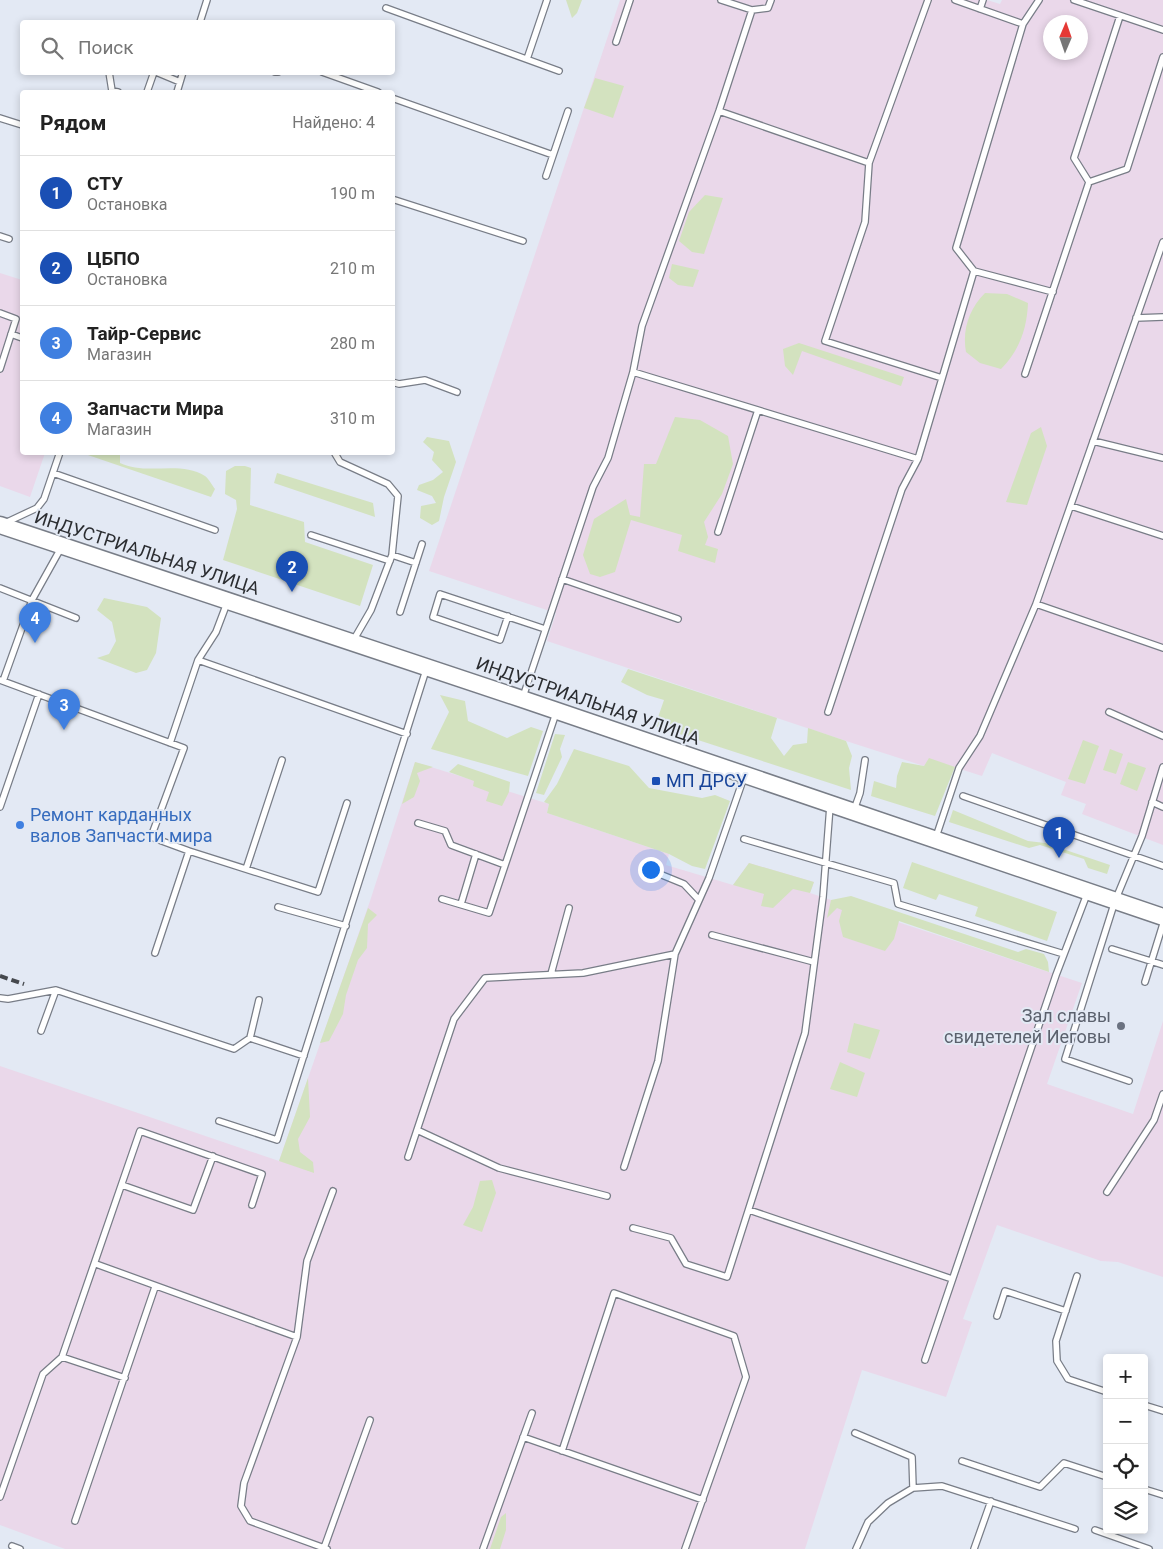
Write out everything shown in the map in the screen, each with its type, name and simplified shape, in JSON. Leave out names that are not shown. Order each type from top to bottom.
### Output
[{"type":"main road","name":"ИНДУСТРИАЛЬНАЯ УЛИЦА","points":[[0,526],[522,699],[1163,917]]},
{"type":"lane","points":[[201,20],[207,0]]},
{"type":"lane","points":[[527,60],[547,0]]},
{"type":"lane","points":[[616,42],[630,0]]},
{"type":"lane","points":[[721,0],[752,10],[768,8],[771,0]]},
{"type":"lane","points":[[928,0],[869,163],[865,222],[826,341],[942,378]]},
{"type":"lane","points":[[955,0],[1024,24]]},
{"type":"lane","points":[[980,9],[983,0]]},
{"type":"lane","points":[[1039,0],[1024,24],[956,248],[974,271],[1052,292]]},
{"type":"lane","points":[[1074,0],[1163,30]]},
{"type":"lane","points":[[386,8],[559,71]]},
{"type":"lane","points":[[522,699],[593,487],[608,458],[633,372],[642,326],[719,111],[752,10]]},
{"type":"lane","points":[[1089,182],[1074,158],[1120,16]]},
{"type":"lane","points":[[1089,182],[1127,169],[1163,57]]},
{"type":"lane","points":[[110,75],[112,90]]},
{"type":"lane","points":[[148,90],[154,75]]},
{"type":"lane","points":[[162,75],[180,82]]},
{"type":"lane","points":[[178,90],[182,75]]},
{"type":"lane","points":[[330,75],[372,90]]},
{"type":"lane","points":[[395,99],[553,154]]},
{"type":"lane","points":[[546,176],[568,111]]},
{"type":"lane","points":[[719,111],[869,163]]},
{"type":"lane","points":[[0,118],[20,124]]},
{"type":"lane","points":[[1025,374],[1089,182]]},
{"type":"lane","points":[[395,200],[523,240]]},
{"type":"lane","points":[[0,236],[9,240]]},
{"type":"lane","points":[[935,840],[959,768],[980,736],[1036,604],[1163,242]]},
{"type":"lane","points":[[828,712],[902,489],[918,459],[974,271]]},
{"type":"lane","points":[[0,313],[16,319],[0,369]]},
{"type":"lane","points":[[1136,318],[1163,317]]},
{"type":"lane","points":[[11,334],[20,337]]},
{"type":"lane","points":[[633,372],[918,459]]},
{"type":"lane","points":[[395,383],[399,384],[425,380],[457,392]]},
{"type":"lane","points":[[718,532],[758,410]]},
{"type":"lane","points":[[1093,441],[1163,458]]},
{"type":"lane","points":[[0,526],[37,508],[44,499],[59,455]]},
{"type":"lane","points":[[336,455],[340,462],[388,484],[398,496],[391,558],[371,610],[352,642]]},
{"type":"lane","points":[[53,473],[215,530]]},
{"type":"lane","points":[[1071,506],[1163,536]]},
{"type":"lane","points":[[311,535],[391,558],[416,563]]},
{"type":"lane","points":[[400,612],[422,544]]},
{"type":"lane","points":[[62,546],[32,600],[2,680],[184,748],[151,837],[318,892],[347,803]]},
{"type":"lane","points":[[562,578],[678,619]]},
{"type":"lane","points":[[0,588],[76,618]]},
{"type":"lane","points":[[508,616],[500,640],[433,617],[440,594],[508,616],[545,629]]},
{"type":"lane","points":[[170,743],[198,660],[216,632],[227,601]]},
{"type":"lane","points":[[1036,604],[1163,648]]},
{"type":"lane","points":[[198,660],[407,734]]},
{"type":"lane","points":[[219,1121],[277,1140],[427,668]]},
{"type":"lane","points":[[0,807],[39,694]]},
{"type":"lane","points":[[442,899],[489,913],[556,711]]},
{"type":"lane","points":[[1109,712],[1163,736]]},
{"type":"lane","points":[[246,869],[282,760]]},
{"type":"lane","points":[[853,812],[860,793],[865,760]]},
{"type":"lane","points":[[1129,1081],[1065,1059],[1115,901],[1134,856],[1163,767]]},
{"type":"lane","points":[[624,1166],[658,1061],[676,954],[709,878],[744,775]]},
{"type":"lane","points":[[963,796],[1163,866]]},
{"type":"lane","points":[[1152,802],[1163,807]]},
{"type":"lane","points":[[633,1228],[671,1238],[686,1264],[727,1277],[805,1033],[823,897],[830,804]]},
{"type":"lane","points":[[418,823],[445,831],[450,846],[505,864]]},
{"type":"lane","points":[[744,839],[894,883],[898,904],[1064,954]]},
{"type":"lane","points":[[155,953],[189,851]]},
{"type":"lane","points":[[460,904],[476,854]]},
{"type":"lane","points":[[662,875],[684,884],[699,900]]},
{"type":"lane","points":[[924,1360],[1064,954],[1088,892]]},
{"type":"lane","points":[[278,907],[346,926]]},
{"type":"lane","points":[[551,974],[569,908]]},
{"type":"lane","points":[[1145,982],[1163,924]]},
{"type":"lane","points":[[712,935],[814,962]]},
{"type":"lane","points":[[1112,949],[1163,965]]},
{"type":"lane","points":[[408,1157],[454,1019],[485,978],[583,973],[676,954]]},
{"type":"lane","points":[[41,1031],[56,990]]},
{"type":"lane","points":[[0,998],[8,999],[56,990],[234,1049],[250,1038],[260,1000]]},
{"type":"lane","points":[[250,1038],[304,1056]]},
{"type":"lane","points":[[1107,1192],[1154,1120],[1163,1094]]},
{"type":"lane","points":[[417,1130],[499,1168],[607,1196]]},
{"type":"lane","points":[[0,1497],[43,1374],[62,1357],[96,1264],[140,1131],[262,1174],[252,1204]]},
{"type":"lane","points":[[122,1185],[193,1210],[213,1156]]},
{"type":"lane","points":[[333,1191],[307,1260],[297,1337],[244,1483],[241,1506],[250,1521],[326,1548],[370,1420]]},
{"type":"lane","points":[[748,1210],[952,1279]]},
{"type":"lane","points":[[96,1264],[297,1337]]},
{"type":"lane","points":[[1077,1276],[1056,1341],[1056,1361],[1068,1379],[1103,1391]]},
{"type":"lane","points":[[75,1521],[155,1286]]},
{"type":"lane","points":[[997,1316],[1005,1291],[1066,1311]]},
{"type":"lane","points":[[562,1451],[614,1293],[734,1336],[746,1377],[686,1549]]},
{"type":"lane","points":[[62,1357],[125,1378]]},
{"type":"lane","points":[[1148,1406],[1163,1411]]},
{"type":"lane","points":[[483,1549],[532,1413]]},
{"type":"lane","points":[[855,1432],[912,1457],[913,1488]]},
{"type":"lane","points":[[523,1437],[703,1500]]},
{"type":"lane","points":[[962,1461],[1040,1487],[1064,1463],[1103,1476]]},
{"type":"lane","points":[[856,1549],[868,1522],[888,1503],[913,1488],[942,1486],[1076,1529]]},
{"type":"lane","points":[[1148,1490],[1163,1495]]},
{"type":"lane","points":[[974,1549],[991,1501]]},
{"type":"lane","points":[[1095,1530],[1149,1549]]},
{"type":"lane","points":[[12,1546],[20,1549]]},
{"type":"shaded area","points":[[620,0],[987,0],[1000,4],[1002,0],[1163,0],[1163,845],[1082,814],[1086,804],[1061,795],[1066,782],[992,753],[982,776],[929,759],[924,766],[547,641],[556,613],[429,571]]},
{"type":"shaded area","points":[[0,273],[20,279],[20,455],[44,455],[30,497],[0,486]]},
{"type":"shaded area","points":[[415,762],[549,804],[547,813],[669,854],[666,865],[733,885],[749,863],[814,882],[810,893],[1082,983],[1047,1084],[1133,1114],[1163,1021],[1163,1277],[1118,1262],[1101,1261],[997,1225],[963,1319],[972,1322],[946,1397],[862,1370],[805,1549],[65,1549],[0,1525],[0,1066],[279,1161],[370,901]]},
{"type":"green space","points":[[566,0],[582,0],[577,13],[572,18]]},
{"type":"green space","points":[[595,78],[624,86],[613,118],[584,108]]},
{"type":"green space","points":[[705,195],[723,198],[704,254],[692,252],[679,241],[689,212]]},
{"type":"green space","points":[[672,264],[699,270],[693,287],[678,285],[669,278]]},
{"type":"green space","points":[[985,293],[1007,294],[1028,303],[1026,322],[1021,339],[1013,355],[1001,369],[980,363],[966,352],[965,336],[968,320],[979,299]]},
{"type":"green space","points":[[799,343],[904,377],[901,386],[802,351],[793,375],[785,366],[783,349]]},
{"type":"green space","points":[[675,417],[700,420],[728,436],[733,464],[722,494],[704,522],[708,537],[705,545],[718,549],[715,563],[678,551],[682,535],[631,520],[615,572],[600,577],[590,574],[583,555],[594,519],[626,499],[630,515],[640,517],[644,464],[656,464]]},
{"type":"green space","points":[[1041,427],[1047,446],[1027,505],[1006,502],[1031,433]]},
{"type":"green space","points":[[427,437],[449,441],[456,462],[444,497],[439,521],[432,525],[420,518],[421,506],[436,503],[432,496],[417,490],[419,485],[433,480],[443,472],[432,460],[434,452],[423,442]]},
{"type":"green space","points":[[88,455],[120,455],[120,463],[130,467],[174,468],[195,471],[205,476],[215,489],[211,497]]},
{"type":"green space","points":[[235,466],[251,468],[250,505],[304,522],[305,542],[373,565],[360,606],[223,560],[237,509],[236,500],[225,494],[226,471]]},
{"type":"green space","points":[[277,473],[373,503],[375,517],[274,483]]},
{"type":"green space","points":[[104,598],[147,607],[161,618],[156,653],[147,670],[136,673],[97,658],[109,654],[116,641],[112,622],[97,610]]},
{"type":"green space","points":[[628,669],[777,718],[771,738],[784,756],[793,745],[807,743],[808,728],[846,741],[852,756],[849,768],[851,790],[655,726],[664,700],[647,695],[621,682]]},
{"type":"green space","points":[[440,695],[465,701],[468,721],[507,738],[531,727],[543,731],[528,776],[431,749],[449,712]]},
{"type":"green space","points":[[555,734],[565,735],[560,749],[562,757],[544,795],[536,793]]},
{"type":"green space","points":[[1083,740],[1099,746],[1085,784],[1068,779]]},
{"type":"green space","points":[[574,749],[629,766],[649,788],[702,798],[715,795],[730,801],[705,869],[692,866],[669,854],[547,813],[549,804],[544,802],[557,784]]},
{"type":"green space","points":[[1110,749],[1123,754],[1116,774],[1103,770]]},
{"type":"green space","points":[[929,758],[955,767],[935,816],[871,796],[874,781],[896,788],[897,776],[902,762],[924,766]]},
{"type":"green space","points":[[415,762],[433,767],[417,773],[420,781],[414,797],[402,804]]},
{"type":"green space","points":[[1128,762],[1146,768],[1137,791],[1120,784]]},
{"type":"green space","points":[[458,764],[510,782],[509,792],[502,806],[486,801],[489,792],[473,786],[474,781],[449,772]]},
{"type":"green space","points":[[953,810],[1028,841],[1045,843],[1110,865],[1107,874],[1088,868],[1084,859],[1040,845],[1029,848],[949,822]]},
{"type":"green space","points":[[912,862],[1057,912],[1047,941],[975,916],[978,907],[939,894],[936,900],[903,888]]},
{"type":"green space","points":[[749,863],[814,882],[810,893],[793,889],[773,908],[761,906],[764,894],[733,885]]},
{"type":"green space","points":[[851,896],[1018,952],[1026,949],[1044,954],[1048,962],[1049,972],[899,921],[894,939],[885,951],[843,937],[839,921],[842,910],[837,908],[827,918],[831,900]]},
{"type":"green space","points":[[368,908],[377,915],[368,924],[367,948],[358,960],[346,995],[343,1014],[329,1041],[320,1043]]},
{"type":"green space","points":[[854,1023],[880,1030],[870,1059],[847,1052]]},
{"type":"green space","points":[[840,1062],[865,1073],[857,1097],[830,1089]]},
{"type":"green space","points":[[308,1078],[310,1117],[298,1139],[300,1152],[313,1162],[314,1173],[279,1161]]},
{"type":"green space","points":[[492,1180],[496,1193],[482,1232],[463,1225],[473,1207],[480,1181]]},
{"type":"green space","points":[[506,1513],[506,1530],[500,1549],[490,1549],[501,1517]]},
{"type":"railway","points":[[0,976],[24,984]]},
{"type":"place","name":"ЦБПО","points":[[292,592]]},
{"type":"place","name":"Запчасти Мира","points":[[35,643]]},
{"type":"place","name":"Тайр-Сервис","points":[[64,730]]},
{"type":"place","name":"МП ДРСУ","points":[[656,781]]},
{"type":"place","name":"Ремонт карданных валов Запчасти мира","points":[[20,825]]},
{"type":"place","name":"СТУ","points":[[1059,858]]},
{"type":"place","name":"Зал славы свидетелей Иеговы","points":[[1121,1026]]}]
